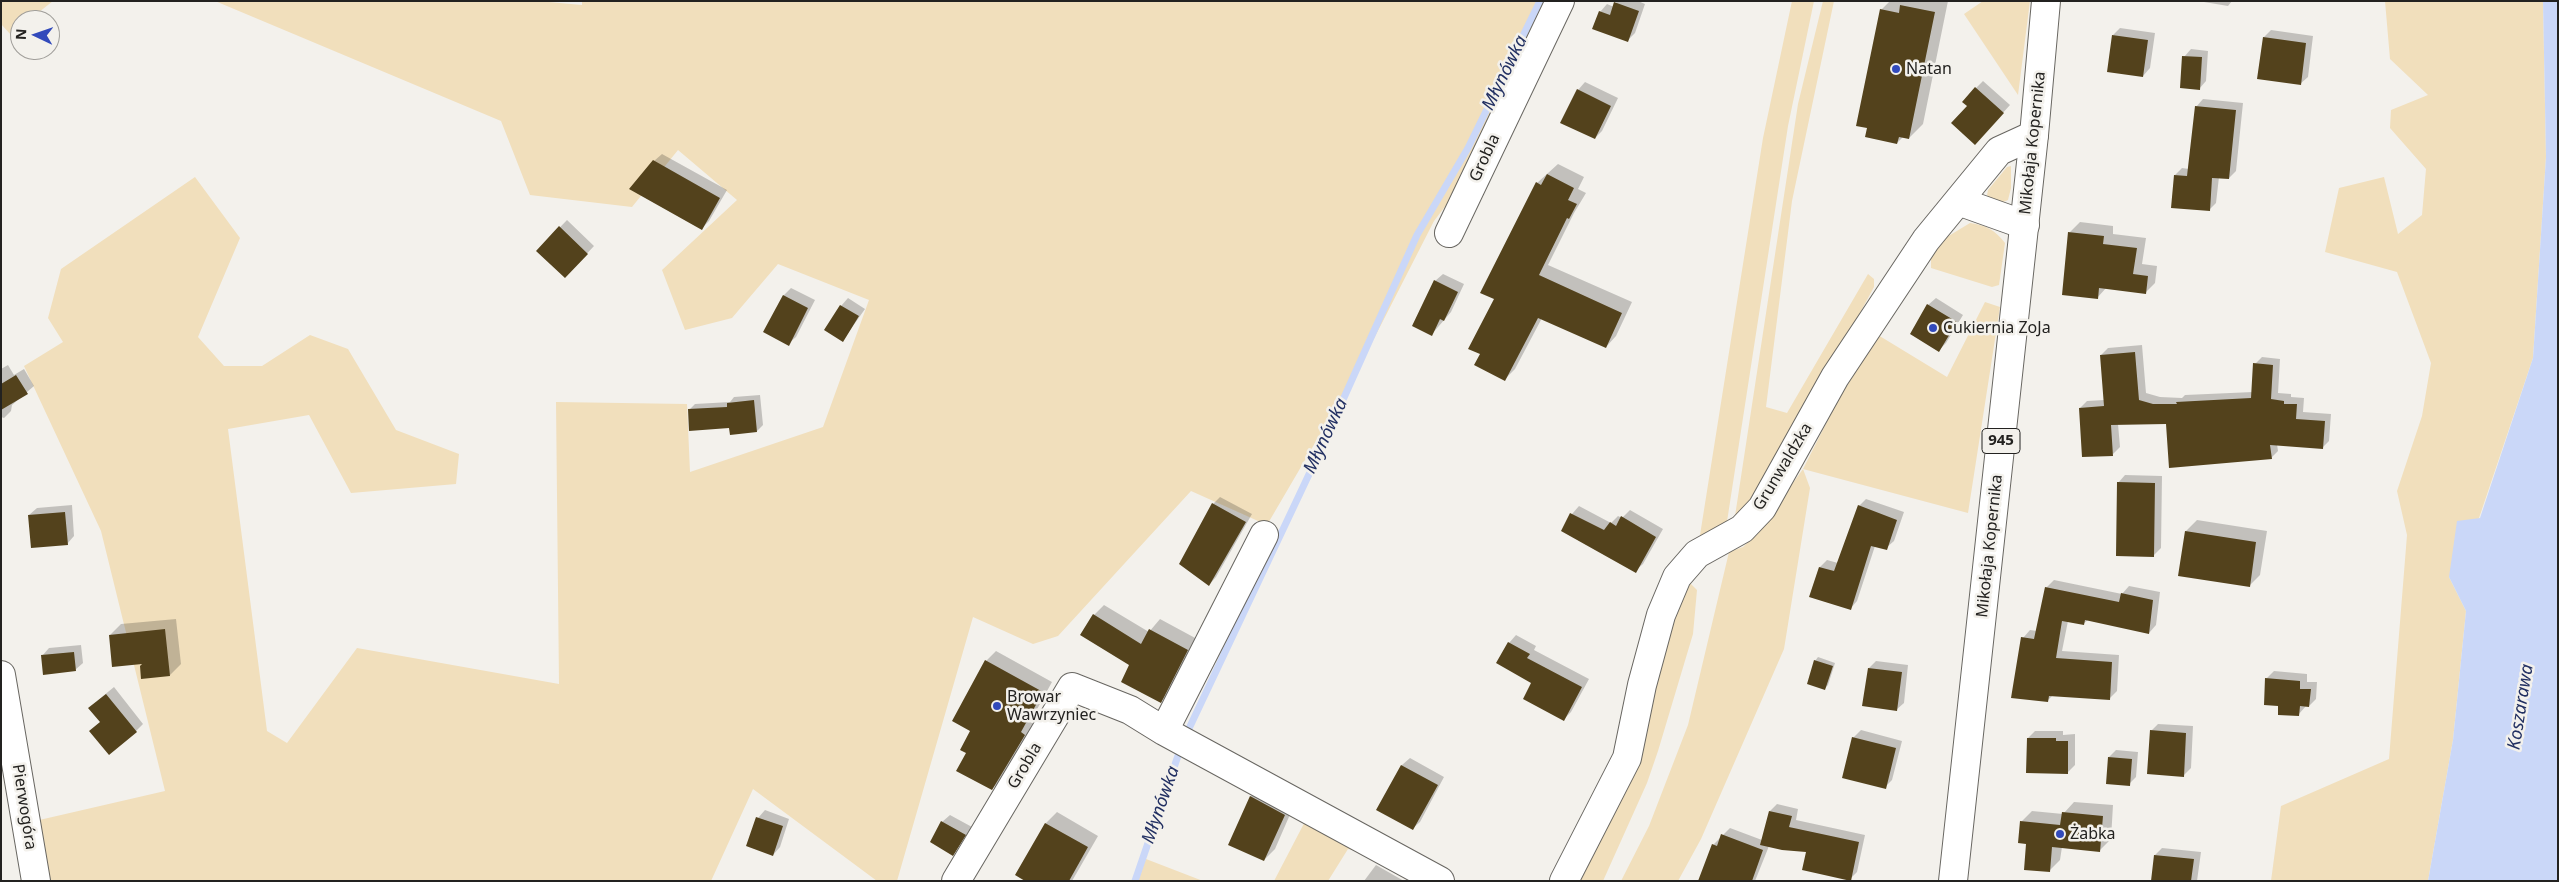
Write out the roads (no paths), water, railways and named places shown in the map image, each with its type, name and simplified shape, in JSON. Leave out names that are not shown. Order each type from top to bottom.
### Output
[{"type":"street","name":"Grobla","points":[[1449,233],[1560,1]]},
{"type":"street","name":"Mikołaja Kopernika","points":[[1953,881],[2025,225],[2046,1]]},
{"type":"street","name":"Grunwaldzka","points":[[1564,881],[1627,758],[1642,684],[1661,615],[1677,577],[1697,554],[1742,529],[1762,508],[1835,377],[1926,240],[1999,151],[2034,135]]},
{"type":"street","points":[[1958,200],[2025,225]]},
{"type":"street","points":[[1164,731],[1264,535]]},
{"type":"street","name":"Pierwogóra","points":[[1,675],[36,881]]},
{"type":"street","name":"Grobla","points":[[956,881],[1072,687],[1130,710],[1164,731],[1440,881]]},
{"type":"water","name":"Koszarawa","points":[[2543,1],[2558,1],[2558,881],[2428,881],[2453,740],[2466,611],[2449,577],[2457,521],[2480,518],[2533,358],[2546,157]]},
{"type":"waterway","name":"Młynówka","points":[[1185,737],[1320,451],[1417,235],[1468,148],[1540,1]]},
{"type":"waterway","name":"Młynówka","points":[[1135,881],[1181,747]]},
{"type":"place","name":"Natan","points":[[1896,69]]},
{"type":"place","name":"Cukiernia ZoJa","points":[[1933,328]]},
{"type":"place","name":"Browar Wawrzyniec","points":[[997,706]]},
{"type":"place","name":"Żabka","points":[[2060,834]]}]
